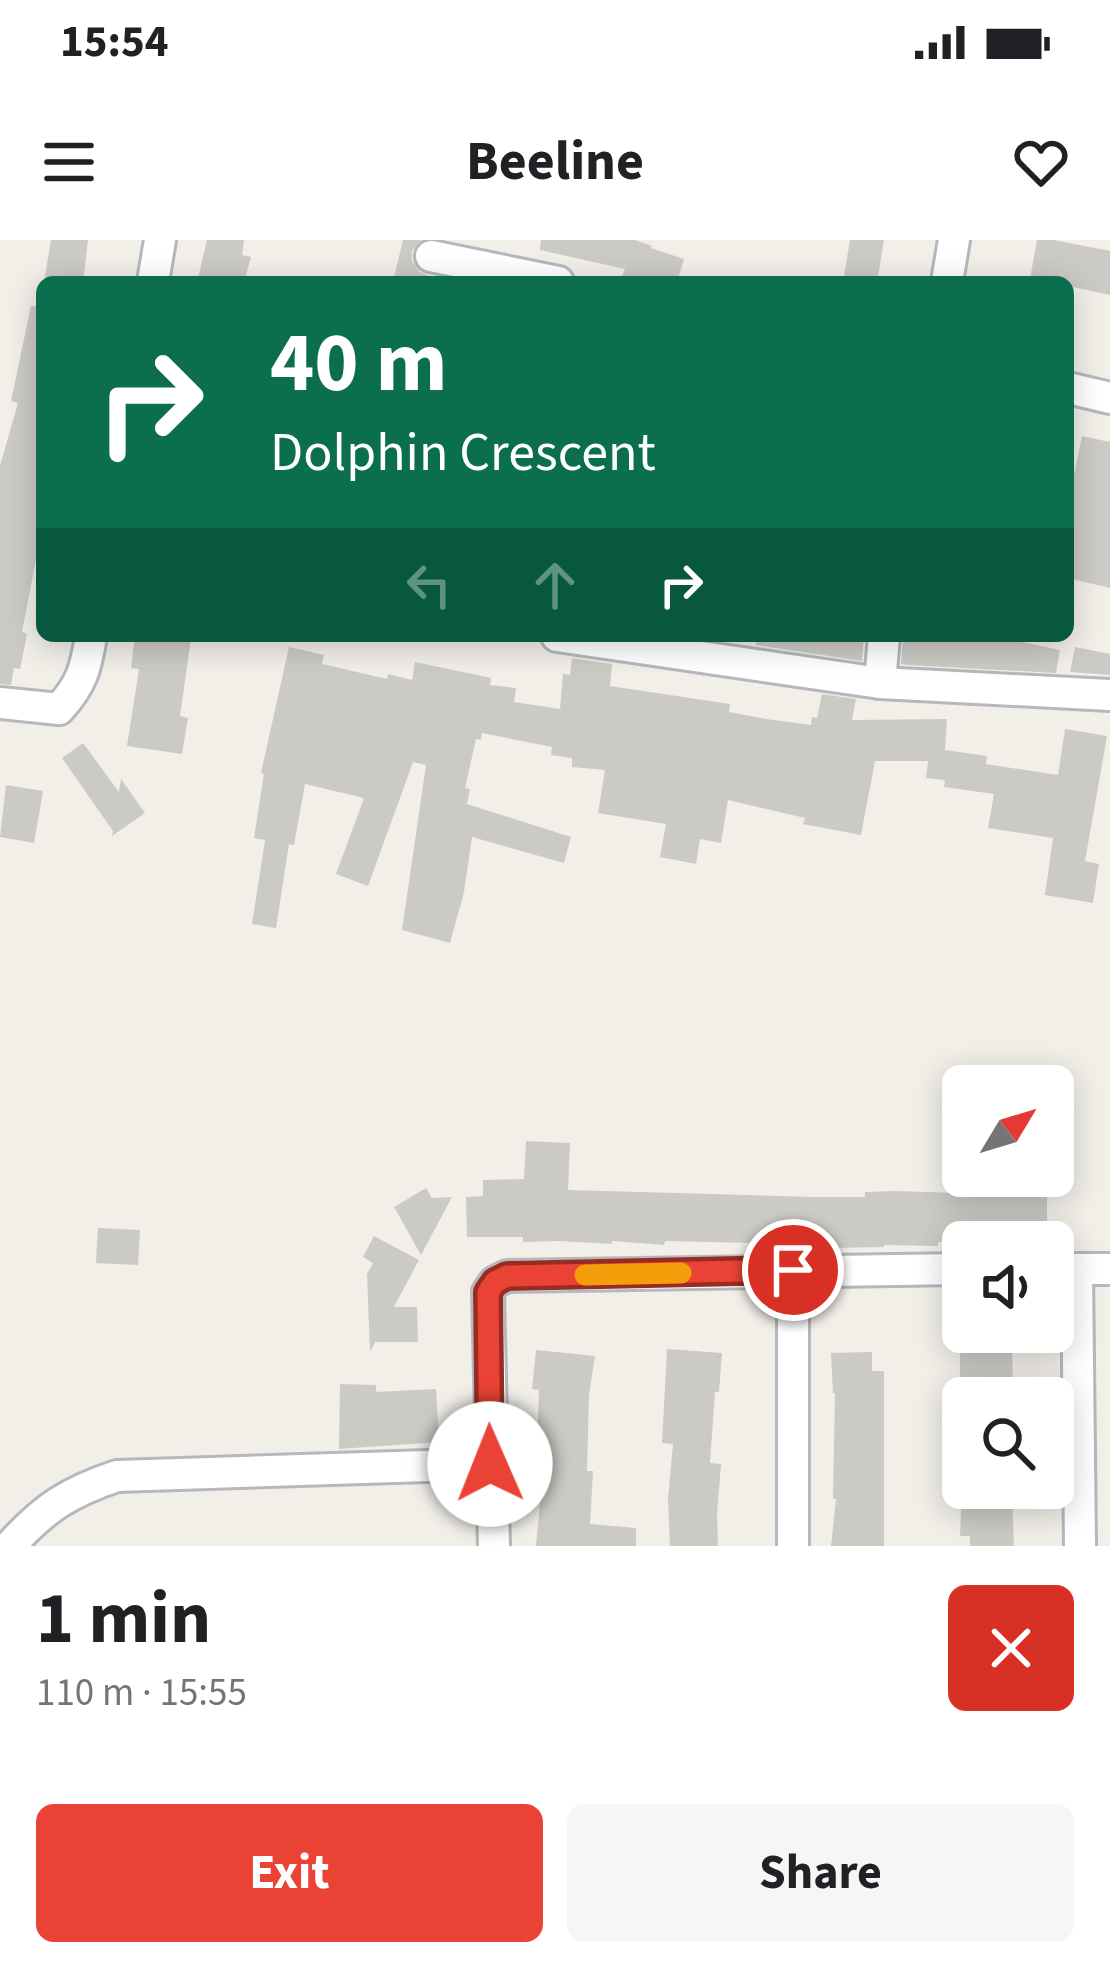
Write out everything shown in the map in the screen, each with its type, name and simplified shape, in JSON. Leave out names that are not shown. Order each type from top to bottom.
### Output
[{"type":"street","points":[[154,276],[160,240]]},
{"type":"street","points":[[948,276],[954,240]]},
{"type":"street","points":[[431,256],[529,276]]},
{"type":"street","points":[[1074,389],[1110,398]]},
{"type":"street","points":[[0,704],[59,709],[85,674],[90,642]]},
{"type":"street","points":[[598,642],[880,683],[1110,695]]},
{"type":"street","points":[[880,683],[883,642]]},
{"type":"street","points":[[494,1546],[488,1292],[495,1282],[507,1276],[942,1269]]},
{"type":"street","points":[[1074,1269],[1110,1269]]},
{"type":"street","points":[[793,1270],[793,1546]]},
{"type":"street","points":[[1070,1353],[1080,1546]]},
{"type":"street","points":[[10,1546],[34,1519],[76,1490],[117,1476],[490,1464]]},
{"type":"building","points":[[51,240],[88,240],[84,276],[45,276]]},
{"type":"building","points":[[207,240],[244,240],[242,255],[251,257],[246,276],[198,276]]},
{"type":"building","points":[[403,240],[421,240],[412,251],[412,261],[429,276],[394,276]]},
{"type":"building","points":[[541,240],[635,240],[684,259],[679,276],[622,276],[625,269],[540,250]]},
{"type":"building","points":[[850,240],[884,240],[878,276],[844,276]]},
{"type":"building","points":[[1037,240],[1110,251],[1110,295],[1074,287],[1074,276],[1031,276]]},
{"type":"building","points":[[31,306],[36,306],[36,559],[22,632],[27,634],[20,669],[14,668],[11,685],[0,684],[0,466],[18,403],[11,401]]},
{"type":"building","points":[[1082,436],[1110,442],[1110,588],[1074,579],[1074,476]]},
{"type":"building","points":[[134,642],[190,642],[180,716],[188,718],[182,754],[127,746],[139,669],[131,668]]},
{"type":"building","points":[[756,642],[864,642],[862,661]]},
{"type":"building","points":[[903,642],[1022,642],[1060,650],[1056,673],[901,664]]},
{"type":"building","points":[[289,647],[324,655],[322,664],[387,679],[388,674],[412,680],[415,662],[491,678],[490,685],[516,688],[514,702],[560,709],[563,674],[570,675],[572,658],[612,664],[610,686],[730,704],[729,712],[766,719],[811,725],[822,694],[856,699],[852,720],[947,719],[945,750],[987,756],[986,764],[1058,775],[1065,729],[1107,736],[1085,861],[1099,864],[1093,903],[1045,895],[1053,838],[988,828],[994,794],[944,787],[945,780],[926,778],[928,761],[875,761],[861,835],[803,824],[805,818],[728,800],[721,843],[700,839],[696,864],[660,857],[666,824],[598,813],[605,770],[572,767],[572,758],[551,755],[552,747],[482,733],[481,740],[476,739],[465,788],[470,789],[467,804],[571,837],[564,863],[472,837],[450,943],[402,930],[426,765],[413,762],[368,886],[336,874],[364,798],[305,784],[294,845],[289,844],[276,928],[252,924],[265,840],[254,838],[261,773]]},
{"type":"building","points":[[1075,647],[1110,654],[1110,675],[1070,672]]},
{"type":"building","points":[[83,743],[119,792],[121,779],[145,813],[112,836],[62,758]]},
{"type":"building","points":[[6,785],[43,791],[34,843],[0,837]]},
{"type":"building","points":[[526,1141],[570,1143],[568,1190],[812,1197],[865,1197],[865,1192],[896,1191],[942,1193],[942,1197],[1047,1197],[1047,1221],[942,1221],[938,1246],[829,1248],[665,1241],[664,1245],[467,1237],[466,1197],[483,1196],[483,1180],[524,1179]]},
{"type":"building","points":[[426,1188],[432,1198],[452,1197],[421,1255],[394,1207]]},
{"type":"building","points":[[98,1228],[140,1230],[138,1265],[96,1263]]},
{"type":"building","points":[[374,1236],[419,1260],[394,1307],[417,1307],[418,1342],[375,1342],[370,1352],[367,1274],[373,1263],[363,1257]]},
{"type":"building","points":[[667,1349],[722,1353],[710,1463],[721,1464],[718,1546],[670,1546],[673,1444],[662,1443]]},
{"type":"building","points":[[536,1350],[595,1356],[589,1395],[590,1524],[636,1528],[636,1546],[536,1546],[545,1449],[537,1449],[539,1390],[532,1389]]},
{"type":"building","points":[[872,1352],[872,1371],[884,1371],[884,1546],[831,1546],[836,1499],[831,1353]]},
{"type":"building","points":[[960,1353],[1012,1353],[1013,1377],[960,1377]]},
{"type":"building","points":[[340,1384],[376,1385],[376,1392],[436,1389],[439,1442],[339,1449]]},
{"type":"building","points":[[961,1509],[1013,1509],[1014,1546],[970,1546],[970,1536],[960,1536]]},
{"type":"slow traffic","points":[[585,1275],[681,1273]]},
{"type":"route","points":[[490,1464],[488,1292],[495,1282],[507,1276],[793,1270]]}]
